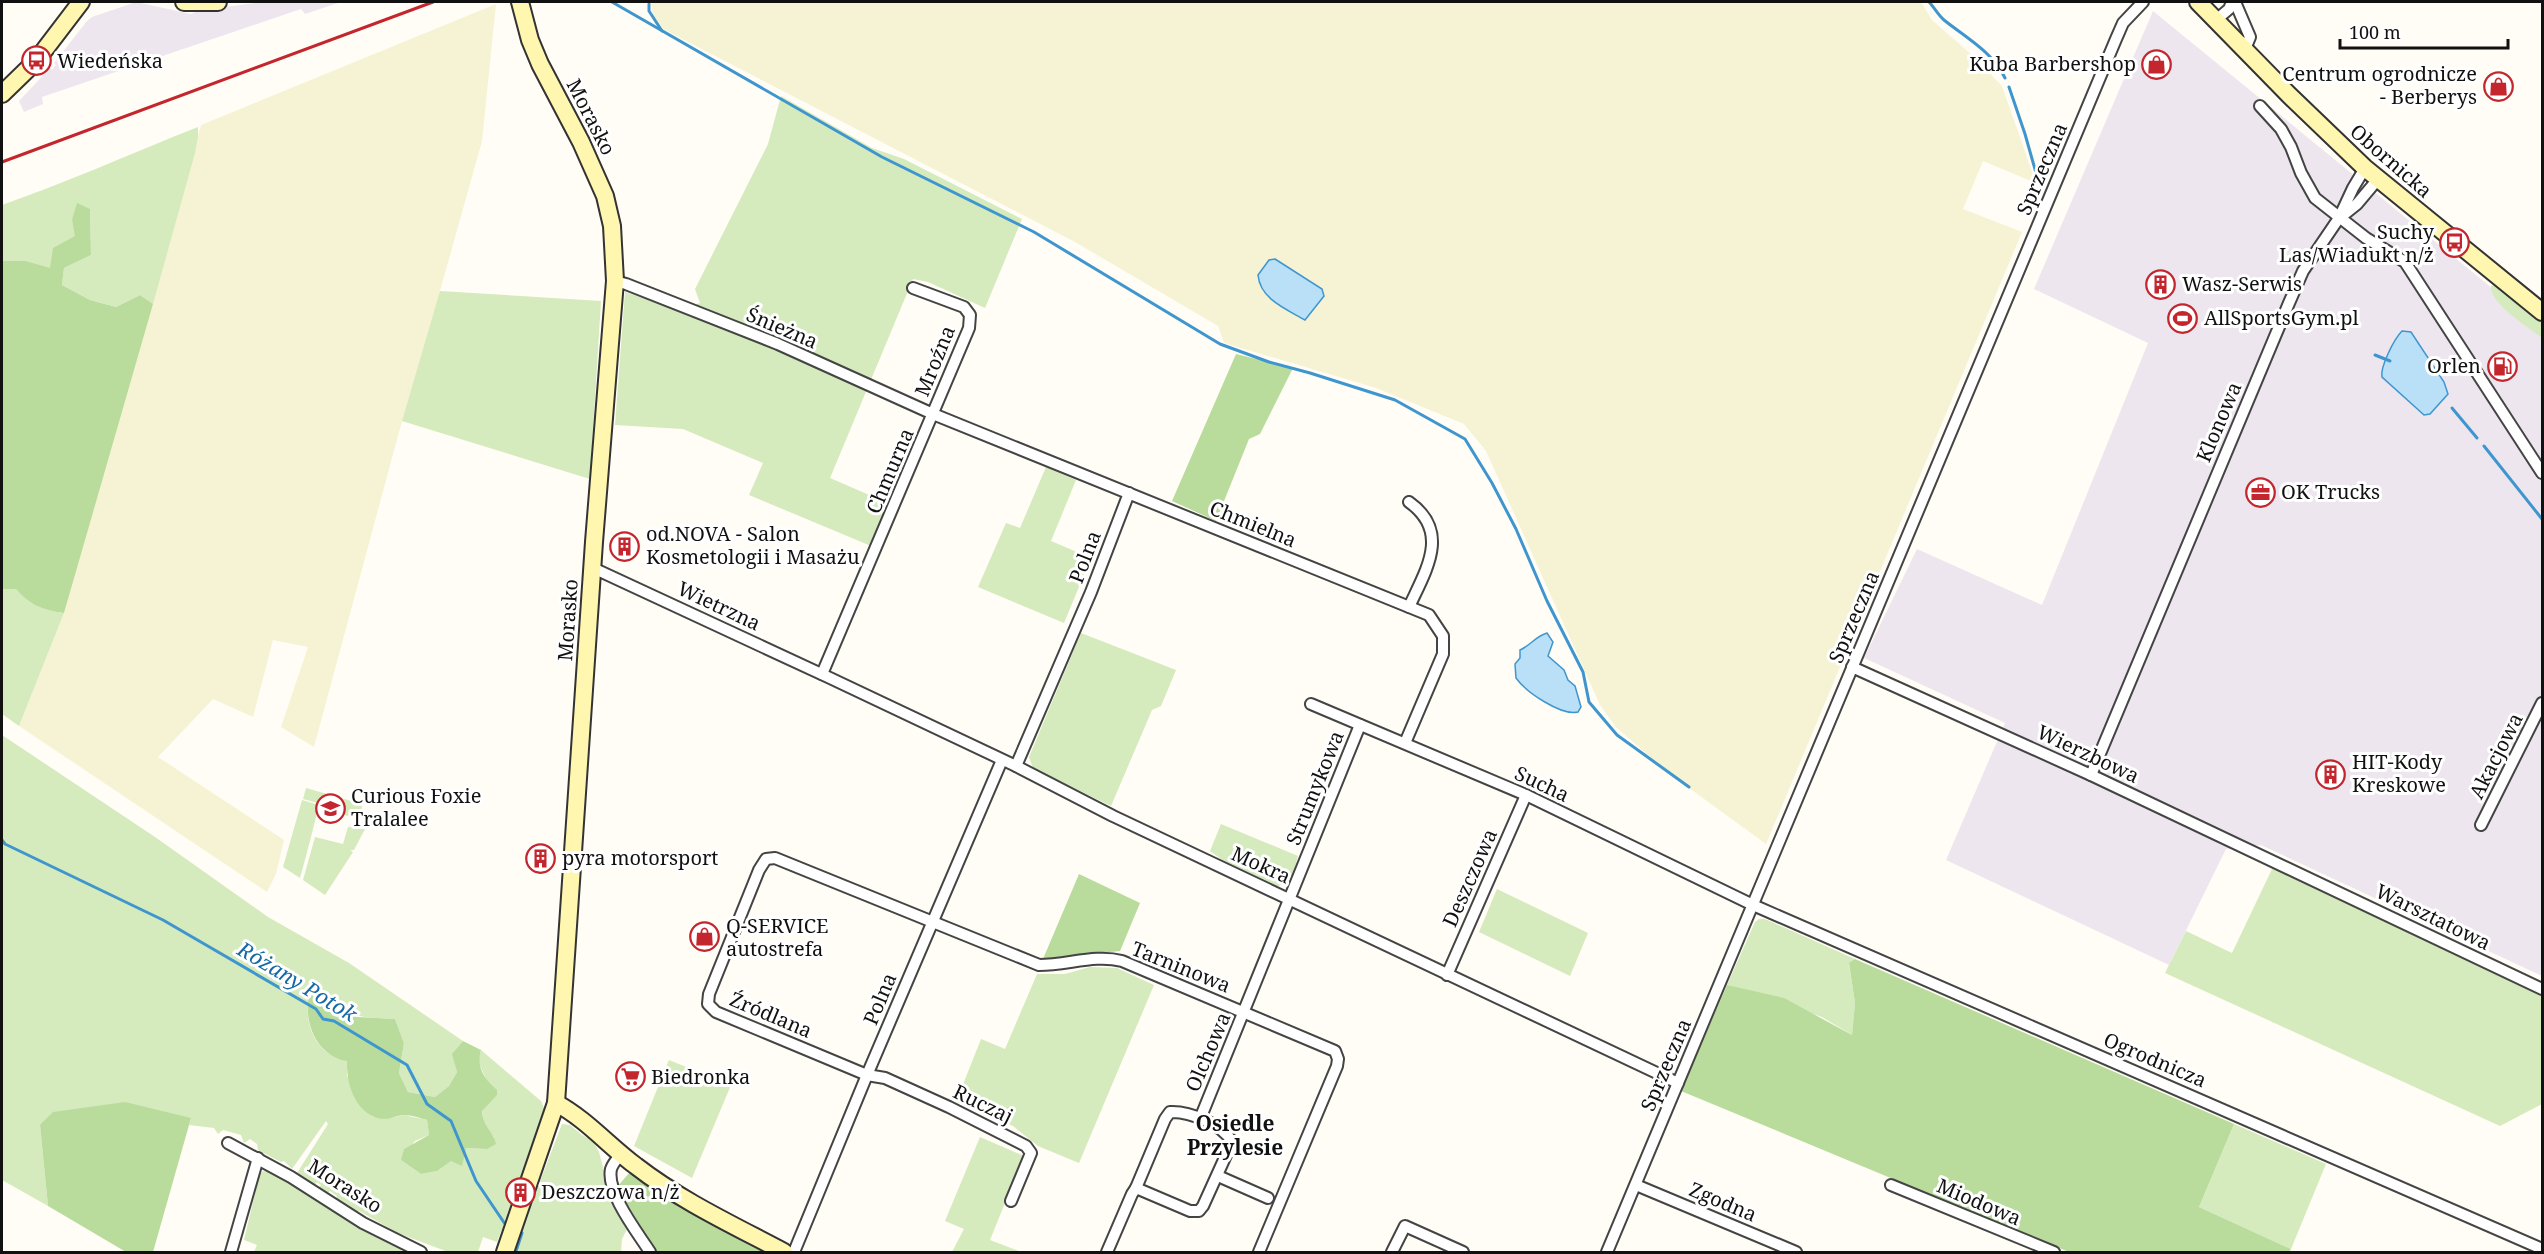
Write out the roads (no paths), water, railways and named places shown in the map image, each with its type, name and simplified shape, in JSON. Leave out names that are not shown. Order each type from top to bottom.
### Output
[{"type":"street","points":[[2,94],[36,61],[81,2]]},
{"type":"street","points":[[184,2],[218,2]]},
{"type":"street","name":"Morasko","points":[[505,1252],[556,1103],[592,568],[615,281],[612,226],[605,196],[581,142],[540,64],[530,40],[520,2]]},
{"type":"street","name":"Sprzeczna","points":[[1607,1252],[2116,39],[2131,6],[2143,2]]},
{"type":"street","name":"Obornicka","points":[[2198,2],[2372,174],[2542,312]]},
{"type":"street","points":[[2216,20],[2234,2],[2250,37],[2245,49]]},
{"type":"street","points":[[2260,106],[2281,129],[2292,147],[2301,173],[2315,198],[2339,218],[2405,262],[2542,473]]},
{"type":"street","points":[[2339,218],[2357,204],[2372,174]]},
{"type":"street","points":[[2339,218],[2353,188],[2372,174]]},
{"type":"street","name":"Klonowa","points":[[2091,775],[2303,271],[2339,218]]},
{"type":"street","name":"Śnieżna","points":[[615,281],[778,344],[933,414]]},
{"type":"street","name":"Mroźna","points":[[913,288],[964,307],[970,315],[969,328],[933,414]]},
{"type":"street","name":"Chmielna","points":[[933,414],[1429,615],[1443,636],[1443,654],[1405,743]]},
{"type":"street","name":"Chmurna","points":[[826,676],[933,414]]},
{"type":"street","name":"Polna","points":[[1016,766],[1091,592],[1129,493]]},
{"type":"street","points":[[1409,607],[1431,558],[1432,531],[1421,511],[1410,502]]},
{"type":"street","name":"Wietrzna","points":[[592,568],[826,676]]},
{"type":"street","name":"Wierzbowa","points":[[1852,667],[2091,775],[2308,877]]},
{"type":"street","name":"Mokra","points":[[826,676],[1016,766],[1113,816],[1291,898],[1447,975],[1678,1083]]},
{"type":"street","name":"Akacjowa","points":[[2481,825],[2542,703]]},
{"type":"street","name":"Sucha","points":[[1311,704],[1526,795],[1752,906]]},
{"type":"street","name":"Strumykowa","points":[[1291,898],[1360,725]]},
{"type":"street","name":"Polna","points":[[794,1252],[1002,760]]},
{"type":"street","name":"Deszczowa","points":[[1447,975],[1526,795]]},
{"type":"street","name":"Źródlana","points":[[867,1075],[716,1012],[708,1004],[709,994],[759,870],[766,859],[775,858],[932,922]]},
{"type":"street","name":"Warsztatowa","points":[[2308,877],[2542,989]]},
{"type":"street","name":"Olchowa","points":[[1200,1119],[1291,898]]},
{"type":"street","name":"Ogrodnicza","points":[[1752,906],[2542,1249]]},
{"type":"street","name":"Tarninowa","points":[[932,922],[1040,965],[1058,965],[1106,957],[1122,961],[1335,1051],[1338,1059],[1259,1252]]},
{"type":"street","name":"Ruczaj","points":[[867,1075],[885,1078],[917,1092],[1026,1146],[1031,1154],[1011,1201]]},
{"type":"street","points":[[556,1103],[570,1110],[636,1166],[676,1192],[784,1252]]},
{"type":"street","points":[[1107,1252],[1170,1112],[1179,1112],[1200,1119],[1229,1136],[1232,1142],[1218,1176],[1199,1211],[1190,1211],[1136,1188]]},
{"type":"street","name":"Morasko","points":[[228,1143],[258,1158],[363,1223],[414,1251]]},
{"type":"street","points":[[621,1153],[612,1168],[611,1180],[618,1200],[650,1252]]},
{"type":"street","points":[[231,1252],[258,1158]]},
{"type":"street","points":[[1218,1176],[1268,1198]]},
{"type":"street","name":"Zgodna","points":[[1635,1185],[1796,1252]]},
{"type":"street","name":"Miodowa","points":[[1891,1185],[2054,1252]]},
{"type":"street","points":[[1392,1252],[1405,1226],[1463,1252]]},
{"type":"water","points":[[1275,259],[1322,289],[1324,296],[1305,320],[1275,302],[1264,291],[1260,283],[1258,275],[1269,260]]},
{"type":"water","points":[[2402,331],[2411,332],[2444,382],[2448,394],[2430,414],[2424,415],[2382,377],[2388,353]]},
{"type":"water","points":[[1547,633],[1553,642],[1548,656],[1564,670],[1568,680],[1575,686],[1581,707],[1578,712],[1563,710],[1544,702],[1516,678],[1515,664],[1520,658],[1520,650]]},
{"type":"waterway","points":[[612,2],[882,157],[1034,232],[1220,344],[1269,362],[1395,400],[1465,439],[1516,529],[1547,601],[1583,672],[1589,702],[1617,735],[1689,787]]},
{"type":"waterway","points":[[1929,2],[1944,20],[1986,53],[2005,78]]},
{"type":"waterway","points":[[649,4],[649,11],[662,31]]},
{"type":"waterway","points":[[2009,87],[2038,180]]},
{"type":"waterway","points":[[2375,355],[2390,361]]},
{"type":"waterway","points":[[2452,408],[2477,438]]},
{"type":"waterway","points":[[2484,446],[2542,519]]},
{"type":"waterway","name":"Różany Potok","points":[[2,840],[5,844],[163,920],[316,1009],[323,1019],[334,1021],[407,1065],[427,1104],[451,1121],[476,1181],[505,1224]]},
{"type":"waterway","name":"Różany Potok","points":[[516,1251],[522,1233]]},
{"type":"railway","points":[[2,162],[433,2]]},
{"type":"place","name":"Wiedeńska","points":[[36,61]]},
{"type":"place","name":"Kuba Barbershop","points":[[2157,64]]},
{"type":"place","name":"Centrum ogrodnicze - Berberys","points":[[2498,86]]},
{"type":"place","name":"Suchy Las/Wiadukt n/ż","points":[[2455,243]]},
{"type":"place","name":"Wasz-Serwis","points":[[2161,284]]},
{"type":"place","name":"AllSportsGym.pl","points":[[2183,318]]},
{"type":"place","name":"Orlen","points":[[2502,366]]},
{"type":"place","name":"OK Trucks","points":[[2260,492]]},
{"type":"place","name":"od.NOVA - Salon Kosmetologii i Masażu","points":[[625,546]]},
{"type":"place","name":"HIT-Kody Kreskowe","points":[[2331,774]]},
{"type":"place","name":"Curious Foxie Tralalee","points":[[330,808]]},
{"type":"place","name":"pyra motorsport","points":[[541,858]]},
{"type":"place","name":"Q-SERVICE autostrefa","points":[[705,937]]},
{"type":"place","name":"Biedronka","points":[[630,1077]]},
{"type":"place","name":"Deszczowa n/ż","points":[[520,1192]]},
{"type":"district","name":"Osiedle Przylesie","points":[[1235,1136]]}]
